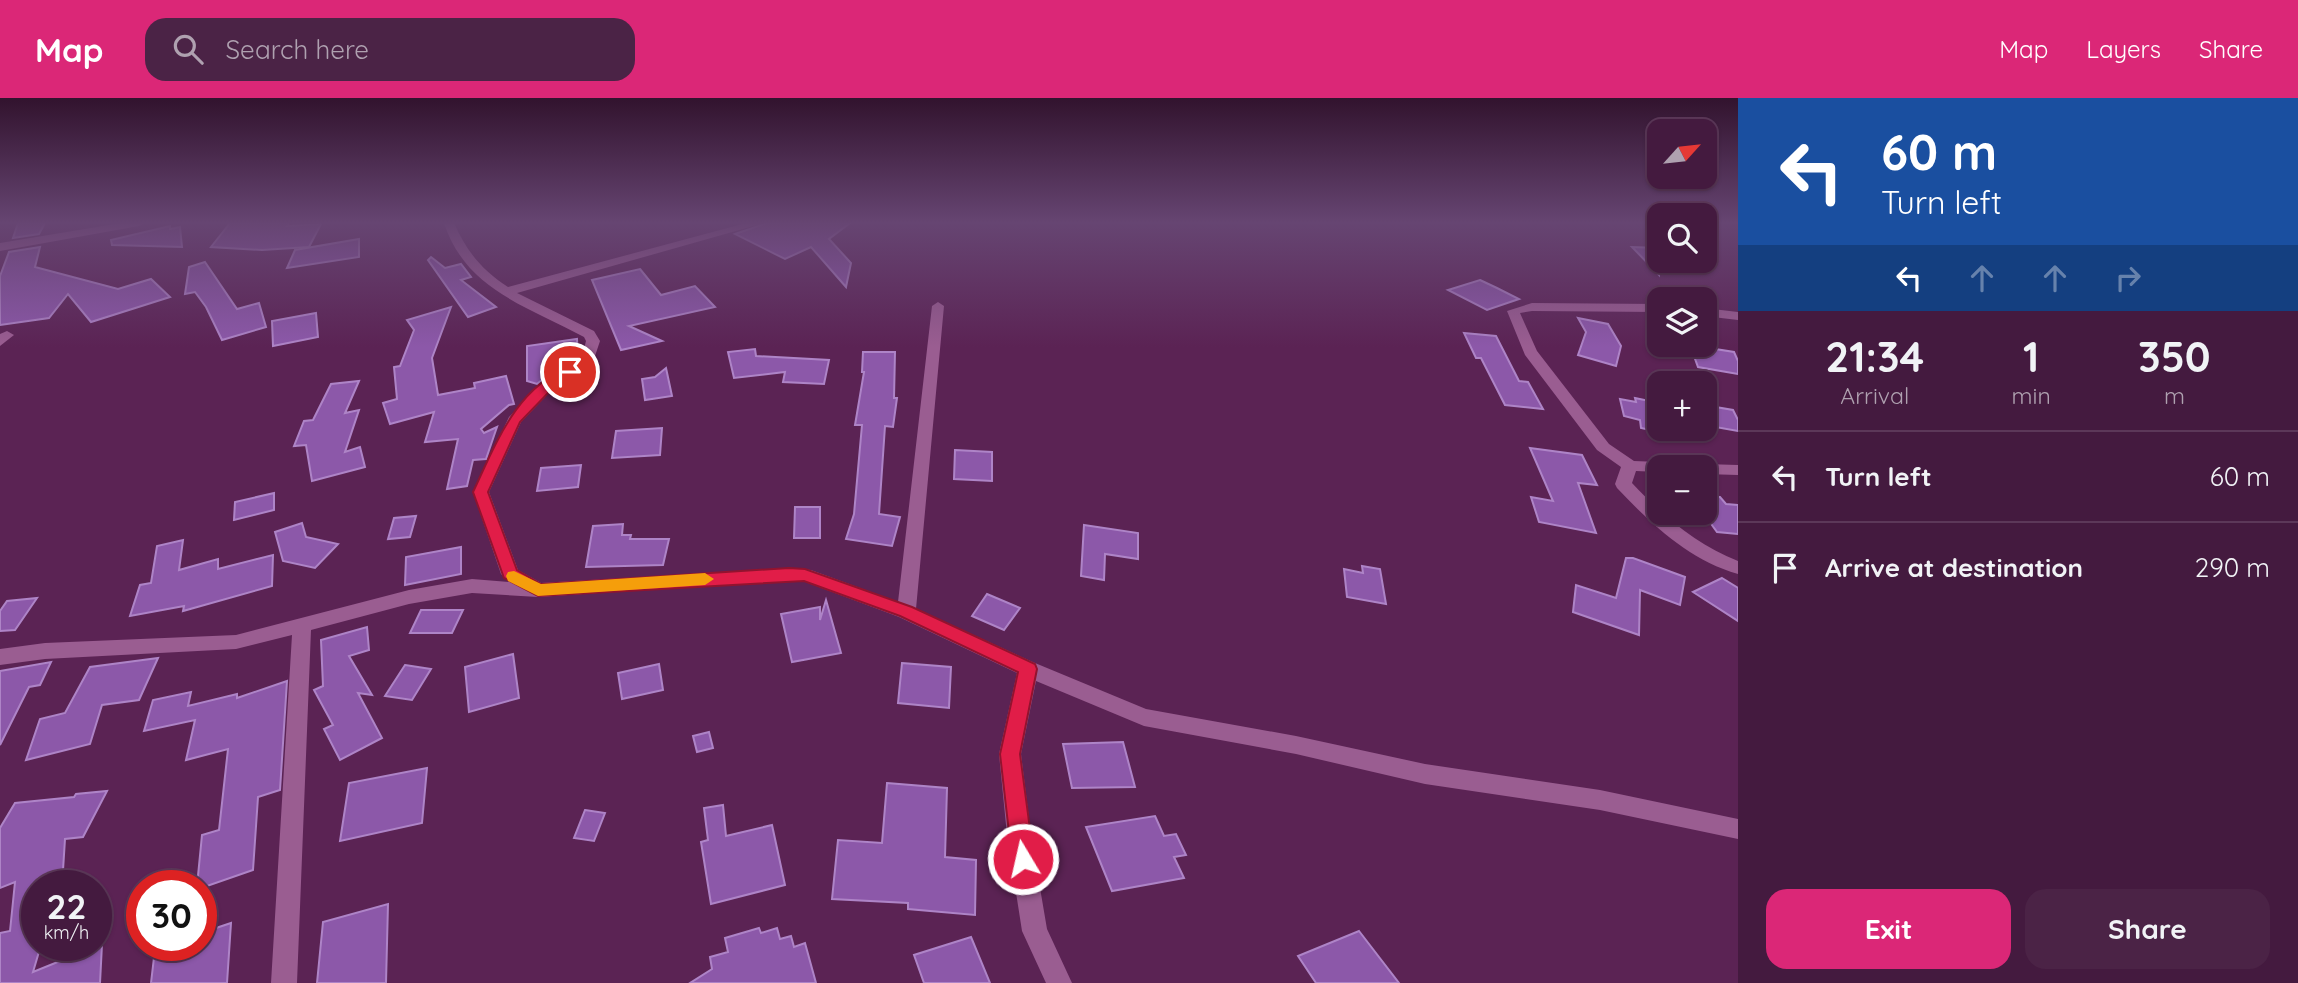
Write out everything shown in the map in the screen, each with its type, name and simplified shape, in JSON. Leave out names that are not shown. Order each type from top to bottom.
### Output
[{"type":"street","points":[[471,264],[478,273],[505,292],[570,323],[589,334],[593,341],[587,362],[545,389],[514,420],[481,492],[510,574],[538,590]]},
{"type":"street","points":[[505,292],[607,264]]},
{"type":"street","points":[[906,612],[938,306]]},
{"type":"street","points":[[1647,308],[1532,307],[1513,312],[1530,352],[1602,447],[1630,466],[1647,467]]},
{"type":"street","points":[[1717,314],[1738,316]]},
{"type":"street","points":[[1630,466],[1623,484],[1657,520],[1693,544],[1738,568]]},
{"type":"street","points":[[1717,469],[1738,470]]},
{"type":"street","points":[[0,657],[45,651],[236,642],[410,597],[472,586],[538,590],[805,575],[906,612],[1028,669],[1144,717],[1425,774],[1600,800],[1738,829]]},
{"type":"street","points":[[284,983],[302,624]]},
{"type":"street","points":[[1028,669],[1010,754],[1019,835],[1035,931],[1059,983]]},
{"type":"building","points":[[4,264],[36,264],[35,267],[118,289],[151,279],[170,297],[91,322],[68,294],[49,318],[0,325],[0,276]]},
{"type":"building","points":[[207,264],[237,309],[259,303],[266,327],[222,340],[206,307],[195,292],[185,294],[189,267]]},
{"type":"building","points":[[289,264],[311,264],[287,268]]},
{"type":"building","points":[[431,264],[440,264],[445,268],[461,264],[471,277],[461,280],[496,307],[468,317]]},
{"type":"building","points":[[826,264],[851,264],[846,287]]},
{"type":"building","points":[[640,269],[661,295],[695,286],[715,307],[629,326],[662,341],[621,350],[592,280]]},
{"type":"building","points":[[1480,280],[1519,299],[1487,310],[1448,290]]},
{"type":"building","points":[[451,307],[432,358],[438,395],[475,388],[474,383],[506,376],[514,404],[509,405],[481,429],[484,433],[497,427],[486,459],[473,460],[467,486],[447,489],[458,439],[425,442],[434,412],[390,424],[383,403],[397,399],[394,367],[400,366],[414,330],[407,320]]},
{"type":"building","points":[[316,313],[318,337],[273,346],[272,321]]},
{"type":"building","points":[[1578,318],[1608,324],[1621,346],[1616,366],[1578,355],[1586,332]]},
{"type":"building","points":[[1464,333],[1496,336],[1519,381],[1528,382],[1543,409],[1505,405],[1481,358],[1476,358]]},
{"type":"building","points":[[577,339],[578,357],[568,358],[537,384],[527,381],[527,346]]},
{"type":"building","points":[[755,349],[756,356],[829,360],[824,384],[783,382],[785,372],[734,378],[728,352]]},
{"type":"building","points":[[1717,349],[1734,352],[1738,361],[1738,374],[1698,367],[1694,357],[1717,357]]},
{"type":"building","points":[[863,352],[895,352],[894,398],[897,398],[893,427],[885,426],[879,514],[900,517],[892,546],[846,539],[854,514],[862,425],[855,425],[864,372]]},
{"type":"building","points":[[666,368],[672,396],[645,400],[642,379],[655,377]]},
{"type":"building","points":[[359,381],[345,413],[359,410],[345,452],[360,447],[365,467],[312,481],[306,445],[294,446],[304,421],[313,420],[331,384]]},
{"type":"building","points":[[1635,398],[1647,400],[1647,429],[1641,428],[1640,420],[1624,416],[1620,399],[1636,402]]},
{"type":"building","points":[[1717,407],[1733,410],[1738,420],[1738,431],[1717,427]]},
{"type":"building","points":[[662,428],[660,455],[612,458],[616,431]]},
{"type":"building","points":[[1530,448],[1582,455],[1597,485],[1578,483],[1596,533],[1539,522],[1531,497],[1553,501]]},
{"type":"building","points":[[955,450],[992,452],[992,481],[954,479]]},
{"type":"building","points":[[581,465],[578,487],[537,491],[541,468]]},
{"type":"building","points":[[274,493],[274,510],[234,520],[235,502]]},
{"type":"building","points":[[1717,497],[1726,504],[1738,505],[1738,534],[1717,532],[1712,525],[1717,525]]},
{"type":"building","points":[[795,507],[820,507],[820,538],[794,538]]},
{"type":"building","points":[[416,516],[410,537],[388,539],[394,518]]},
{"type":"building","points":[[302,523],[306,537],[338,544],[315,568],[283,561],[275,532]]},
{"type":"building","points":[[623,524],[622,535],[631,535],[630,539],[669,539],[663,565],[586,567],[593,526]]},
{"type":"building","points":[[1084,525],[1138,533],[1138,559],[1105,554],[1104,580],[1081,576]]},
{"type":"building","points":[[183,540],[179,570],[218,559],[218,569],[273,555],[272,586],[183,611],[184,606],[130,616],[140,585],[151,583],[157,546]]},
{"type":"building","points":[[461,547],[461,574],[405,585],[406,557]]},
{"type":"building","points":[[1626,558],[1633,558],[1685,577],[1680,605],[1640,590],[1639,635],[1573,612],[1576,585],[1616,598]]},
{"type":"building","points":[[1362,566],[1380,569],[1386,604],[1347,597],[1344,569],[1363,573]]},
{"type":"building","points":[[1722,578],[1738,588],[1738,621],[1693,592]]},
{"type":"building","points":[[987,594],[1020,608],[1004,630],[972,616]]},
{"type":"building","points":[[37,598],[15,630],[0,631],[0,611],[7,601]]},
{"type":"building","points":[[826,600],[841,653],[792,662],[781,614],[820,607],[820,620]]},
{"type":"building","points":[[421,610],[463,610],[452,633],[410,633]]},
{"type":"building","points":[[367,627],[369,650],[349,656],[372,695],[358,693],[382,738],[340,760],[324,729],[333,725],[314,690],[323,686],[321,640]]},
{"type":"building","points":[[513,654],[519,698],[469,712],[465,667]]},
{"type":"building","points":[[158,658],[139,700],[102,705],[90,744],[26,760],[40,719],[65,713],[90,667]]},
{"type":"building","points":[[51,662],[40,685],[29,687],[0,745],[0,671]]},
{"type":"building","points":[[902,663],[951,667],[949,708],[898,703]]},
{"type":"building","points":[[659,664],[663,690],[622,699],[618,673]]},
{"type":"building","points":[[405,665],[431,669],[412,700],[385,696]]},
{"type":"building","points":[[287,681],[280,790],[258,797],[253,870],[217,883],[217,870],[199,870],[202,835],[219,830],[228,749],[186,760],[195,720],[144,731],[153,700],[191,692],[188,706],[237,694],[237,698]]},
{"type":"building","points":[[709,732],[713,748],[697,752],[693,736]]},
{"type":"building","points":[[1123,742],[1135,787],[1072,788],[1063,744]]},
{"type":"building","points":[[427,768],[422,823],[340,841],[349,783]]},
{"type":"building","points":[[887,783],[947,788],[945,857],[976,860],[975,915],[908,909],[908,903],[832,899],[838,840],[882,843]]},
{"type":"building","points":[[107,791],[83,837],[65,839],[63,870],[21,870],[21,961],[36,961],[33,972],[60,961],[101,961],[100,983],[0,983],[0,933],[10,931],[15,882],[0,888],[0,828],[15,803],[74,797],[76,794]]},
{"type":"building","points":[[723,805],[726,836],[772,825],[785,885],[711,904],[701,842],[708,840],[704,808]]},
{"type":"building","points":[[585,810],[605,813],[594,841],[574,838]]},
{"type":"building","points":[[1155,816],[1164,836],[1176,834],[1186,855],[1174,857],[1184,878],[1112,891],[1086,827]]},
{"type":"building","points":[[388,904],[386,983],[317,983],[323,922]]},
{"type":"building","points":[[231,923],[227,983],[151,983],[154,961],[217,961],[217,928]]},
{"type":"building","points":[[759,928],[761,933],[777,928],[780,939],[791,936],[794,947],[805,943],[816,983],[690,983],[712,969],[710,957],[728,952],[725,938]]},
{"type":"building","points":[[1359,931],[1399,983],[1316,983],[1298,956]]},
{"type":"building","points":[[971,937],[990,983],[924,983],[914,955]]},
{"type":"slow traffic","points":[[514,576],[538,590],[705,579]]},
{"type":"route","points":[[570,372],[545,389],[514,420],[481,492],[510,574],[538,590],[805,575],[906,612],[1028,669],[1010,754],[1023,859]]}]
